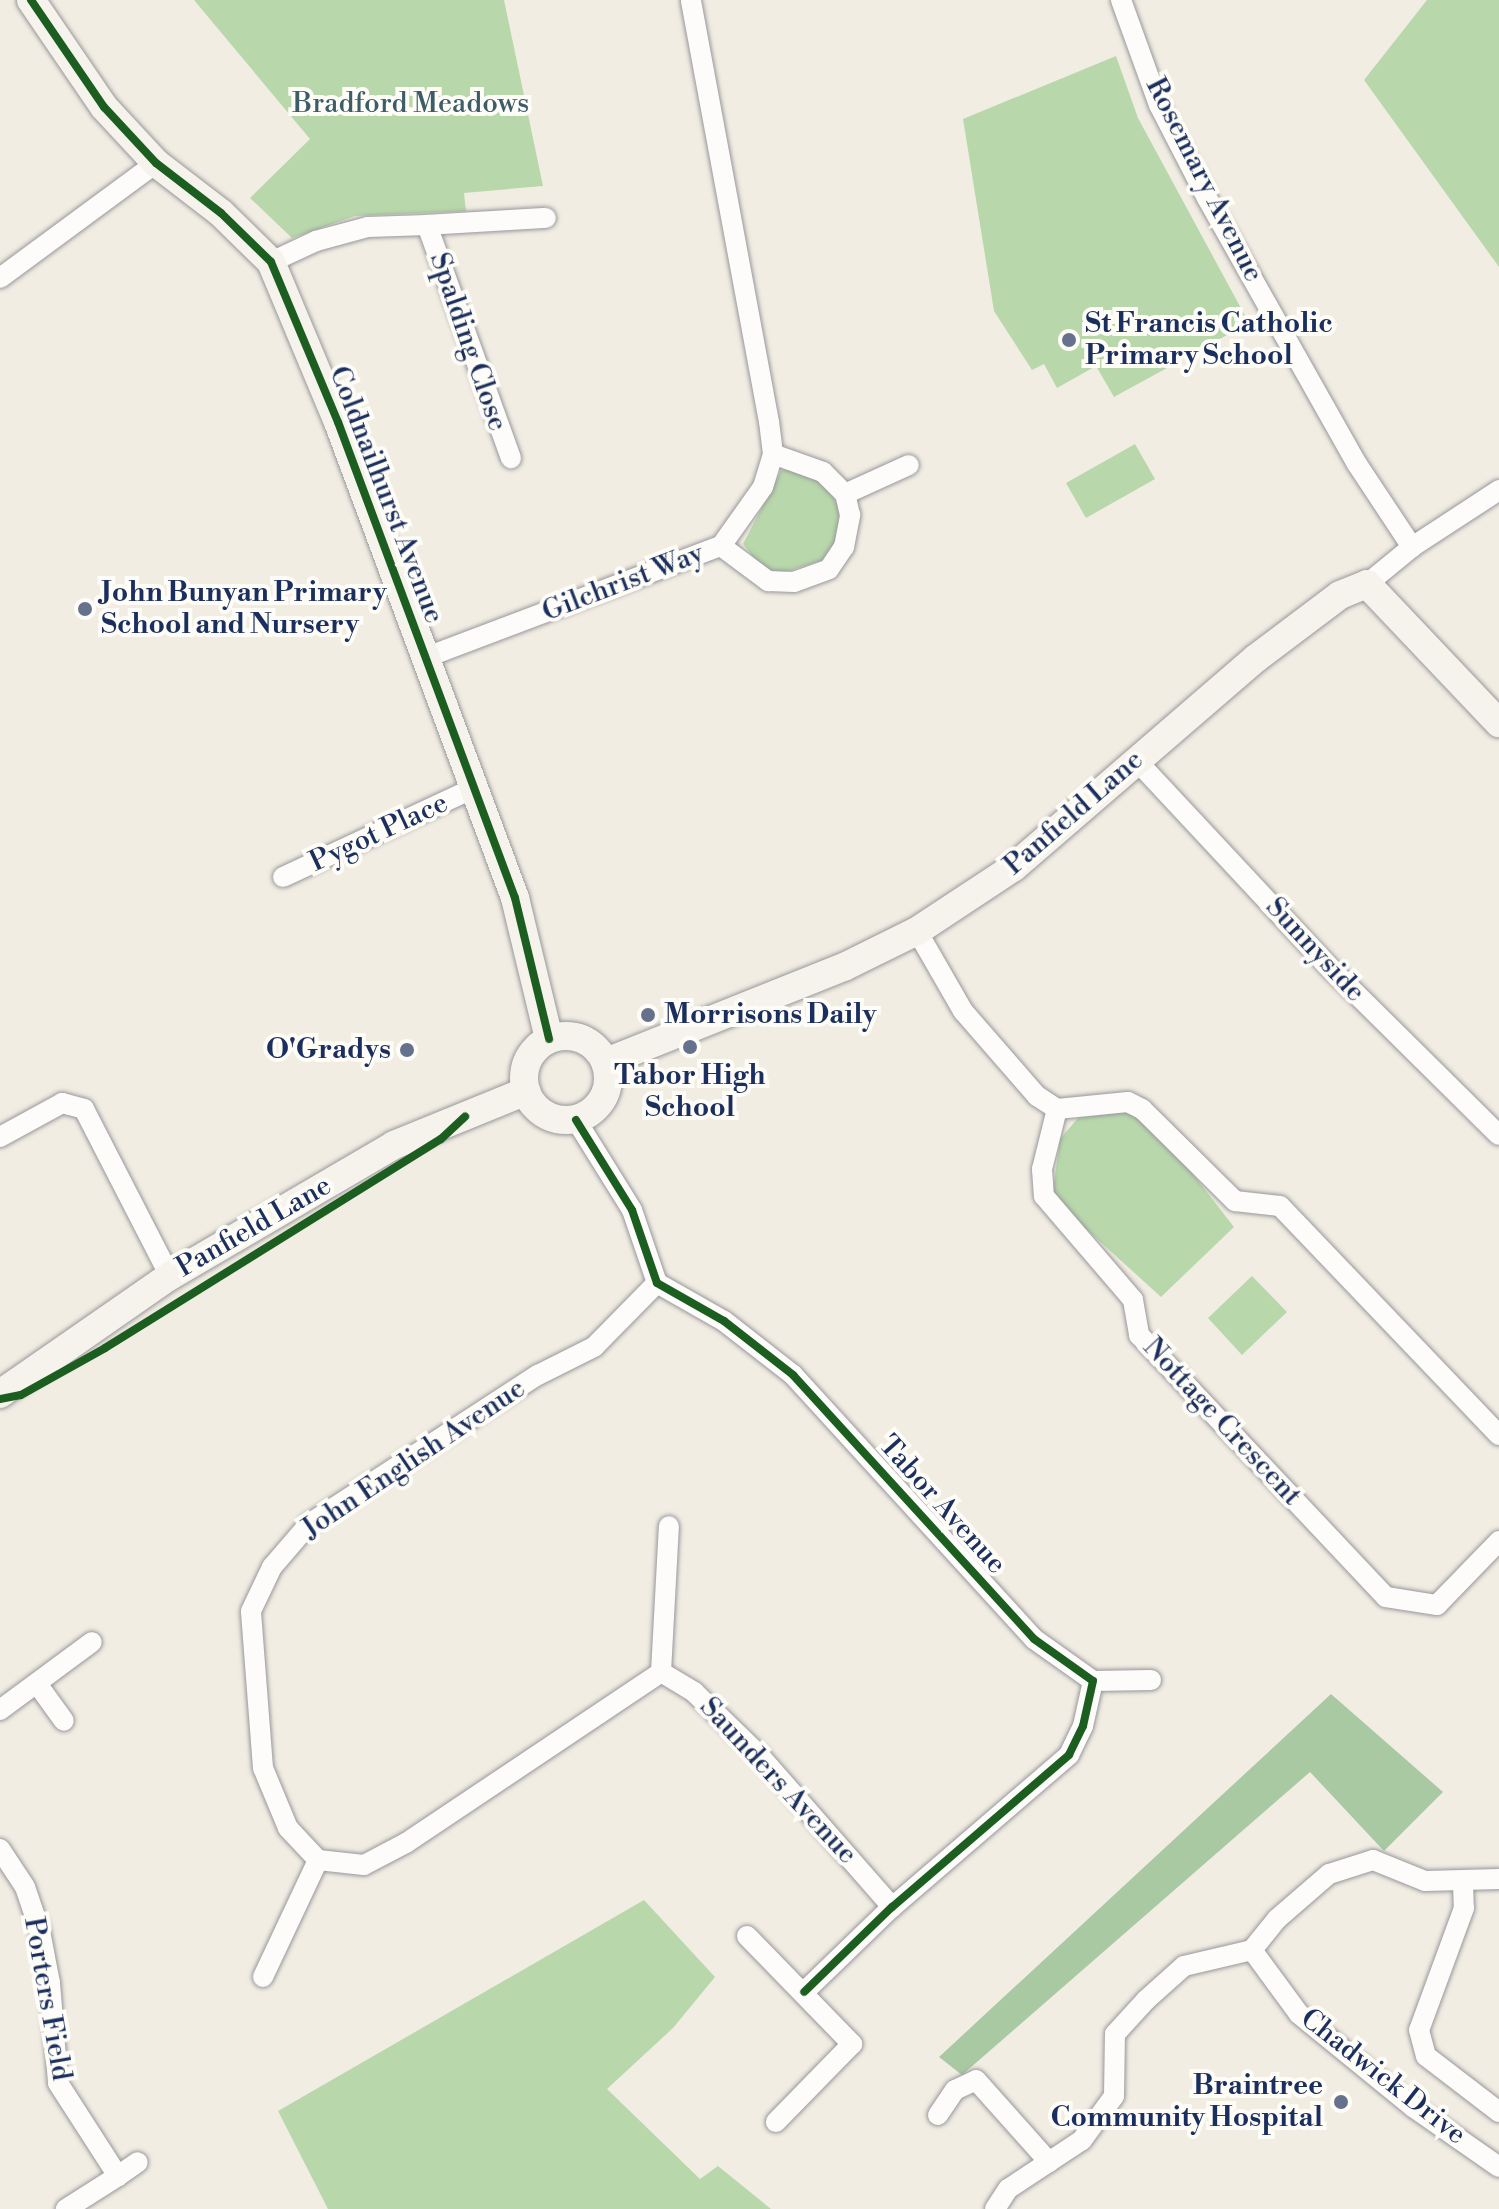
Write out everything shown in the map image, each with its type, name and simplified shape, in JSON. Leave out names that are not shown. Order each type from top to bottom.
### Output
[{"type":"street","name":"Coldnailhurst Avenue","points":[[31,0],[104,107],[156,163],[221,213],[271,262],[338,422],[515,898],[549,1039]]},
{"type":"street","points":[[691,0],[773,454],[823,472],[845,494],[850,515],[844,547],[829,569],[794,582],[768,581],[721,546]]},
{"type":"street","name":"Rosemary Avenue","points":[[1121,0],[1159,105],[1207,198],[1393,522],[1412,547]]},
{"type":"street","points":[[0,278],[156,163]]},
{"type":"street","name":"Spalding Close","points":[[271,262],[316,241],[368,227],[546,218]]},
{"type":"street","name":"Spalding Close","points":[[427,225],[511,458]]},
{"type":"street","name":"Gilchrist Way","points":[[424,658],[721,546],[763,487],[773,454]]},
{"type":"street","points":[[845,494],[909,465]]},
{"type":"street","name":"Panfield Lane","points":[[606,1062],[844,967],[917,931],[1014,867],[1255,659],[1340,595],[1367,584],[1412,547],[1499,490]]},
{"type":"street","points":[[1367,584],[1499,723]]},
{"type":"street","name":"Sunnyside","points":[[1136,760],[1333,971],[1499,1134]]},
{"type":"street","name":"Pygot Place","points":[[283,877],[474,788]]},
{"type":"street","points":[[917,931],[963,1011],[1037,1096],[1057,1109],[1128,1102],[1142,1109],[1235,1201],[1280,1206],[1499,1435]]},
{"type":"street","points":[[549,1039],[583,1039],[606,1062],[608,1087],[601,1102],[576,1120],[545,1115],[526,1091],[528,1060],[549,1039]]},
{"type":"street","name":"Panfield Lane","points":[[0,1394],[170,1276],[394,1145],[526,1091]]},
{"type":"street","points":[[0,1137],[62,1103],[84,1109],[170,1276]]},
{"type":"street","name":"Nottage Crescent","points":[[1057,1109],[1042,1169],[1044,1196],[1133,1300],[1139,1335],[1386,1597],[1437,1605],[1499,1541]]},
{"type":"street","points":[[576,1120],[632,1210],[657,1283]]},
{"type":"street","name":"Tabor Avenue","points":[[657,1283],[724,1321],[793,1375],[1034,1639],[1093,1681]]},
{"type":"street","name":"John English Avenue","points":[[318,1860],[288,1828],[263,1768],[251,1611],[272,1567],[321,1516],[538,1375],[594,1347],[657,1283]]},
{"type":"street","points":[[263,1977],[318,1860],[364,1865],[406,1843],[661,1672],[669,1526]]},
{"type":"street","points":[[0,1710],[38,1685],[92,1642]]},
{"type":"street","name":"Saunders Avenue","points":[[661,1672],[694,1692],[760,1756],[892,1907]]},
{"type":"street","points":[[804,1992],[892,1907],[1069,1755],[1083,1726],[1093,1681],[1151,1680]]},
{"type":"street","points":[[38,1685],[64,1721]]},
{"type":"street","name":"Porters Field","points":[[0,1849],[25,1887],[40,1931],[50,1983],[58,2083],[118,2176]]},
{"type":"street","points":[[995,2209],[1008,2189],[1082,2140],[1114,2096],[1115,2034],[1146,2000],[1184,1966],[1252,1950],[1277,1919],[1329,1874],[1373,1860],[1425,1881],[1463,1884],[1499,1879]]},
{"type":"street","points":[[1463,1884],[1464,1908],[1419,2030],[1426,2056],[1499,2112]]},
{"type":"street","points":[[747,1936],[852,2044],[776,2122]]},
{"type":"street","name":"Chadwick Drive","points":[[1252,1950],[1299,2014],[1413,2107],[1499,2167]]},
{"type":"street","points":[[938,2115],[955,2090],[976,2080],[1049,2162]]},
{"type":"street","points":[[66,2209],[138,2162]]},
{"type":"green space","name":"Bradford Meadows","points":[[194,0],[504,0],[543,186],[464,193],[466,211],[355,216],[292,238],[250,198],[310,139]]},
{"type":"green space","points":[[1427,0],[1499,0],[1499,267],[1364,80]]},
{"type":"green space","points":[[1116,56],[1138,118],[1249,323],[1114,397],[1096,366],[1057,388],[1044,364],[1032,370],[994,311],[963,119]]},
{"type":"green space","points":[[1135,444],[1155,479],[1086,518],[1066,483]]},
{"type":"green space","points":[[792,467],[825,484],[839,507],[838,534],[826,559],[782,573],[762,568],[743,544],[781,471]]},
{"type":"green space","points":[[1142,1109],[1234,1227],[1161,1297],[1052,1198],[1060,1139],[1078,1118]]},
{"type":"green space","points":[[1252,1276],[1287,1312],[1242,1355],[1208,1318]]},
{"type":"green space","points":[[1331,1694],[1443,1792],[1384,1851],[1310,1772],[962,2075],[939,2057]]},
{"type":"green space","points":[[644,1900],[715,1977],[673,2028],[607,2089],[700,2179],[718,2166],[771,2209],[328,2209],[278,2111]]},
{"type":"cycle path","points":[[31,0],[104,107],[156,163],[221,213],[271,262],[338,422],[515,898],[549,1039]]},
{"type":"cycle path","points":[[0,1399],[21,1395],[105,1348],[441,1139],[465,1117]]},
{"type":"cycle path","points":[[576,1120],[632,1210],[657,1283],[724,1321],[793,1375],[1034,1639],[1093,1681],[1083,1726],[1069,1755],[892,1907],[804,1992]]},
{"type":"place","name":"St Francis Catholic Primary School","points":[[1069,340]]},
{"type":"place","name":"John Bunyan Primary School and Nursery","points":[[85,609]]},
{"type":"place","name":"Morrisons Daily","points":[[648,1015]]},
{"type":"place","name":"Tabor High School","points":[[690,1047]]},
{"type":"place","name":"O'Gradys","points":[[407,1050]]},
{"type":"place","name":"Braintree Community Hospital","points":[[1341,2102]]}]
